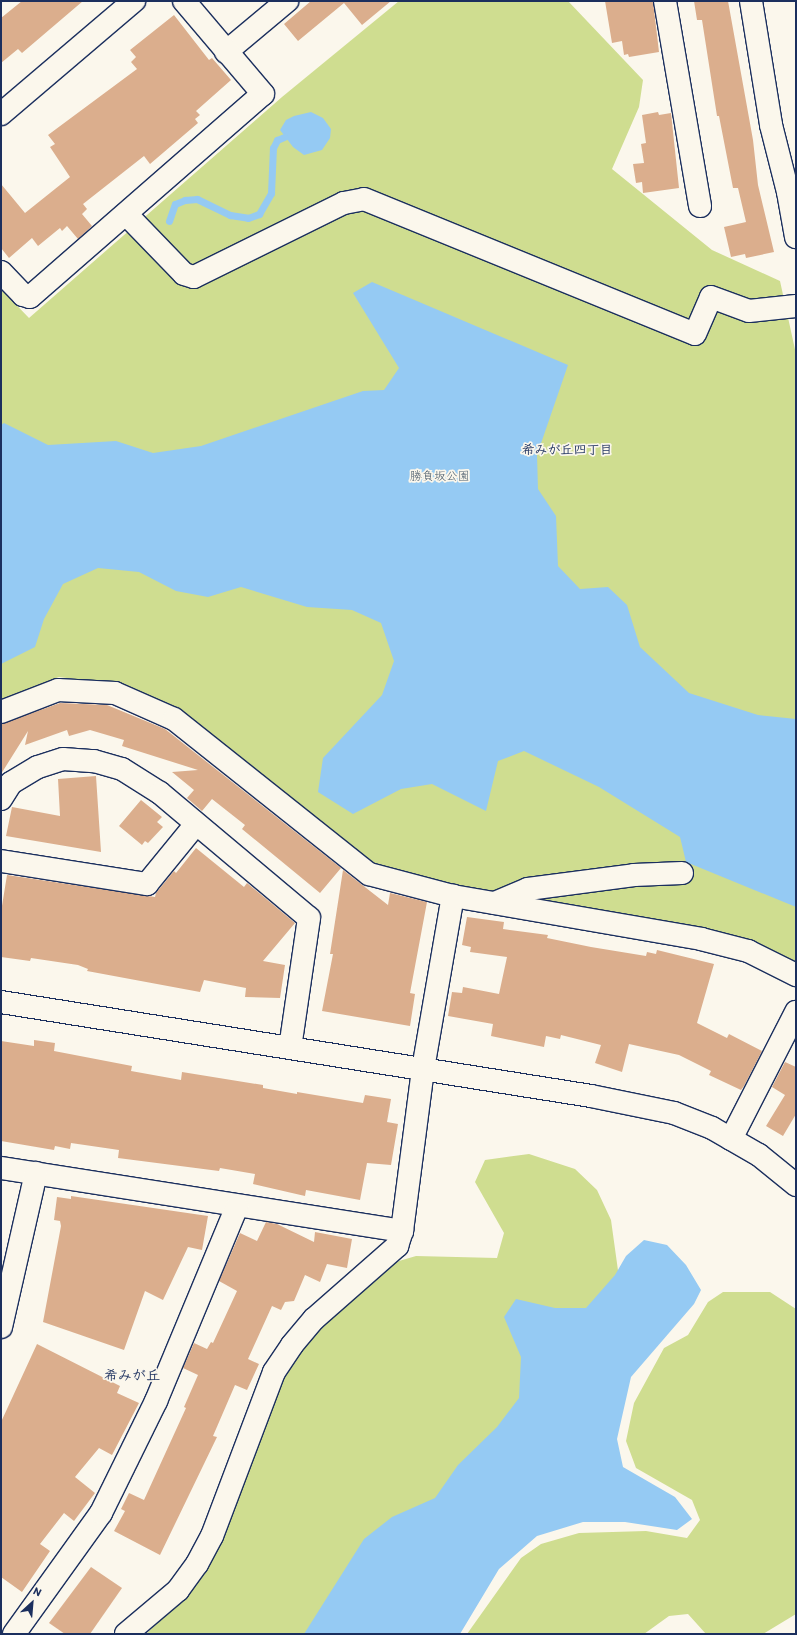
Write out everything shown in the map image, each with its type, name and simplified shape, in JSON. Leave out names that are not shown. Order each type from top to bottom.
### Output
[{"type":"street","points":[[1,114],[134,1]]},
{"type":"street","points":[[1,272],[23,295],[30,297],[263,94],[184,1]]},
{"type":"street","points":[[226,52],[287,1]]},
{"type":"street","points":[[665,1],[700,206]]},
{"type":"street","points":[[751,1],[771,125],[788,192],[796,238]]},
{"type":"street","points":[[126,214],[184,274],[194,277],[344,203],[364,199],[695,334],[711,297],[749,310],[796,306]]},
{"type":"street","points":[[1,712],[58,690],[115,693],[174,719],[369,874],[453,896],[701,938],[748,951],[796,975]]},
{"type":"street","points":[[1,799],[11,783],[38,767],[63,759],[94,761],[122,769],[160,793],[309,918],[290,1048]]},
{"type":"street","points":[[1,861],[147,884],[196,824]]},
{"type":"street","points":[[495,903],[528,889],[634,875],[682,873]]},
{"type":"street","points":[[126,1634],[178,1590],[197,1564],[212,1536],[274,1372],[292,1345],[314,1319],[398,1246],[402,1231],[423,1069],[453,896]]},
{"type":"street","points":[[1,1002],[591,1096],[674,1113],[731,1139],[760,1155],[796,1185]]},
{"type":"street","points":[[731,1139],[796,1012]]},
{"type":"street","points":[[1,1168],[402,1231]]},
{"type":"street","points":[[1,1327],[36,1173]]},
{"type":"street","points":[[14,1634],[101,1513],[156,1401],[237,1206]]},
{"type":"green space","name":"勝負坂公園","points":[[399,1],[568,1],[643,80],[639,107],[612,169],[712,250],[780,281],[796,354],[796,964],[759,947],[702,928],[460,886],[367,865],[122,685],[59,677],[1,699],[1,289],[29,318],[282,97]]},
{"type":"green space","points":[[529,1154],[575,1169],[597,1190],[611,1220],[621,1292],[537,1381],[324,1634],[146,1634],[188,1594],[284,1371],[304,1344],[360,1289],[399,1261],[416,1256],[497,1258],[504,1233],[475,1182],[485,1160]]},
{"type":"green space","points":[[723,1292],[770,1292],[796,1309],[796,1614],[763,1634],[706,1634],[688,1614],[669,1616],[644,1634],[467,1634],[521,1558],[541,1544],[579,1533],[646,1531],[687,1538],[700,1520],[692,1500],[636,1468],[626,1441],[634,1403],[664,1348],[688,1335],[708,1302]]},
{"type":"water","points":[[311,112],[323,118],[331,129],[330,138],[322,150],[304,155],[293,147],[280,130],[286,120],[294,116]]},
{"type":"water","points":[[372,282],[568,365],[537,455],[538,489],[556,516],[558,566],[580,589],[608,587],[627,605],[640,647],[689,693],[758,715],[796,719],[796,907],[686,862],[680,837],[599,787],[524,751],[498,761],[486,811],[432,784],[401,789],[353,814],[318,792],[323,758],[382,695],[394,661],[381,623],[352,610],[307,607],[241,587],[208,597],[176,591],[139,572],[98,568],[63,584],[44,619],[35,647],[1,664],[1,425],[4,423],[48,445],[116,441],[153,453],[201,446],[363,391],[384,390],[399,368],[353,293]]},
{"type":"water","points":[[644,1240],[667,1245],[686,1265],[701,1290],[694,1304],[631,1377],[617,1439],[623,1467],[675,1497],[692,1519],[677,1530],[625,1522],[583,1522],[537,1536],[499,1569],[460,1634],[304,1634],[364,1539],[392,1517],[435,1498],[458,1465],[497,1427],[519,1398],[521,1357],[504,1317],[516,1299],[555,1308],[586,1308],[615,1275],[626,1256]]},
{"type":"building","points":[[22,1],[83,1],[22,53],[18,49],[1,63],[1,18]]},
{"type":"building","points":[[311,1],[391,1],[362,25],[344,3],[298,41],[284,24]]},
{"type":"building","points":[[605,1],[653,1],[659,52],[629,57],[628,54],[624,55],[622,41],[612,43]]},
{"type":"building","points":[[694,1],[728,1],[753,140],[758,185],[774,252],[746,258],[745,254],[731,257],[724,227],[746,222],[738,188],[733,188],[719,116],[717,116],[702,20],[697,20]]},
{"type":"building","points":[[174,15],[209,60],[212,58],[231,80],[196,111],[200,115],[195,119],[198,123],[150,164],[144,156],[83,204],[87,209],[82,214],[92,226],[78,239],[67,226],[62,231],[60,228],[38,246],[32,238],[9,258],[1,248],[1,184],[25,213],[70,177],[50,147],[55,144],[48,135],[137,69],[131,62],[136,57],[130,50]]},
{"type":"building","points":[[658,112],[659,115],[671,113],[679,188],[643,193],[642,182],[636,183],[633,164],[644,163],[641,144],[646,143],[642,115]]},
{"type":"building","points":[[60,703],[107,705],[165,729],[341,868],[320,893],[242,829],[245,825],[212,799],[202,811],[187,798],[194,790],[172,772],[198,770],[122,746],[124,740],[90,730],[69,736],[67,730],[25,745],[28,731],[1,774],[1,724]]},
{"type":"building","points":[[96,776],[101,852],[6,836],[12,807],[60,816],[58,779]]},
{"type":"building","points":[[141,800],[162,817],[157,822],[163,827],[148,843],[145,841],[142,845],[119,826]]},
{"type":"building","points":[[196,848],[244,887],[247,883],[295,923],[263,961],[285,965],[280,998],[245,997],[246,988],[204,980],[200,992],[87,971],[88,969],[78,965],[31,958],[30,961],[1,957],[1,912],[7,875],[155,897],[156,893],[174,871],[176,873]]},
{"type":"building","points":[[343,870],[388,905],[390,893],[427,902],[410,993],[415,994],[410,1026],[322,1011],[333,954],[330,954]]},
{"type":"building","points":[[467,917],[504,922],[503,929],[548,935],[547,938],[591,947],[646,956],[647,952],[656,954],[657,950],[714,964],[697,1023],[727,1038],[729,1034],[762,1051],[744,1086],[741,1090],[709,1075],[711,1071],[679,1055],[629,1044],[622,1072],[595,1063],[601,1045],[561,1035],[560,1039],[546,1036],[544,1047],[491,1036],[493,1024],[448,1016],[452,992],[462,993],[463,987],[499,994],[507,957],[470,952],[471,947],[462,945]]},
{"type":"building","points":[[34,1040],[55,1043],[54,1051],[132,1066],[131,1071],[181,1080],[182,1072],[263,1085],[263,1088],[297,1094],[297,1092],[363,1103],[365,1095],[391,1099],[387,1122],[398,1124],[391,1165],[367,1163],[360,1200],[306,1190],[305,1196],[253,1184],[255,1174],[220,1168],[219,1171],[118,1158],[119,1150],[71,1143],[70,1149],[55,1146],[54,1150],[1,1141],[1,1041],[34,1046]]},
{"type":"building","points":[[785,1062],[796,1067],[796,1114],[783,1136],[766,1126],[785,1095],[772,1087]]},
{"type":"building","points":[[71,1196],[208,1216],[202,1250],[188,1247],[163,1300],[145,1291],[124,1350],[43,1322],[61,1226],[60,1221],[54,1220],[57,1197],[71,1199]]},
{"type":"building","points":[[266,1222],[277,1224],[314,1242],[315,1232],[352,1239],[347,1268],[327,1264],[320,1282],[305,1275],[294,1301],[285,1302],[281,1310],[272,1306],[248,1359],[259,1364],[247,1390],[235,1385],[213,1436],[217,1437],[160,1555],[114,1531],[125,1511],[121,1509],[129,1493],[144,1500],[186,1408],[184,1407],[198,1375],[183,1368],[194,1343],[207,1349],[211,1342],[213,1343],[237,1291],[219,1281],[240,1233],[257,1241]]},
{"type":"building","points":[[37,1344],[120,1386],[117,1393],[139,1403],[112,1455],[99,1448],[75,1477],[95,1493],[74,1521],[64,1513],[40,1544],[50,1551],[22,1592],[1,1577],[1,1422]]},
{"type":"building","points":[[91,1567],[122,1588],[90,1634],[65,1634],[49,1623]]},
{"type":"waterway","points":[[169,221],[175,204],[185,200],[197,199],[230,215],[248,218],[259,214],[271,193],[273,148],[277,140],[284,137]]},
{"type":"district","name":"希みが丘四丁目","points":[[567,450]]},
{"type":"district","name":"希みが丘","points":[[132,1376]]}]
